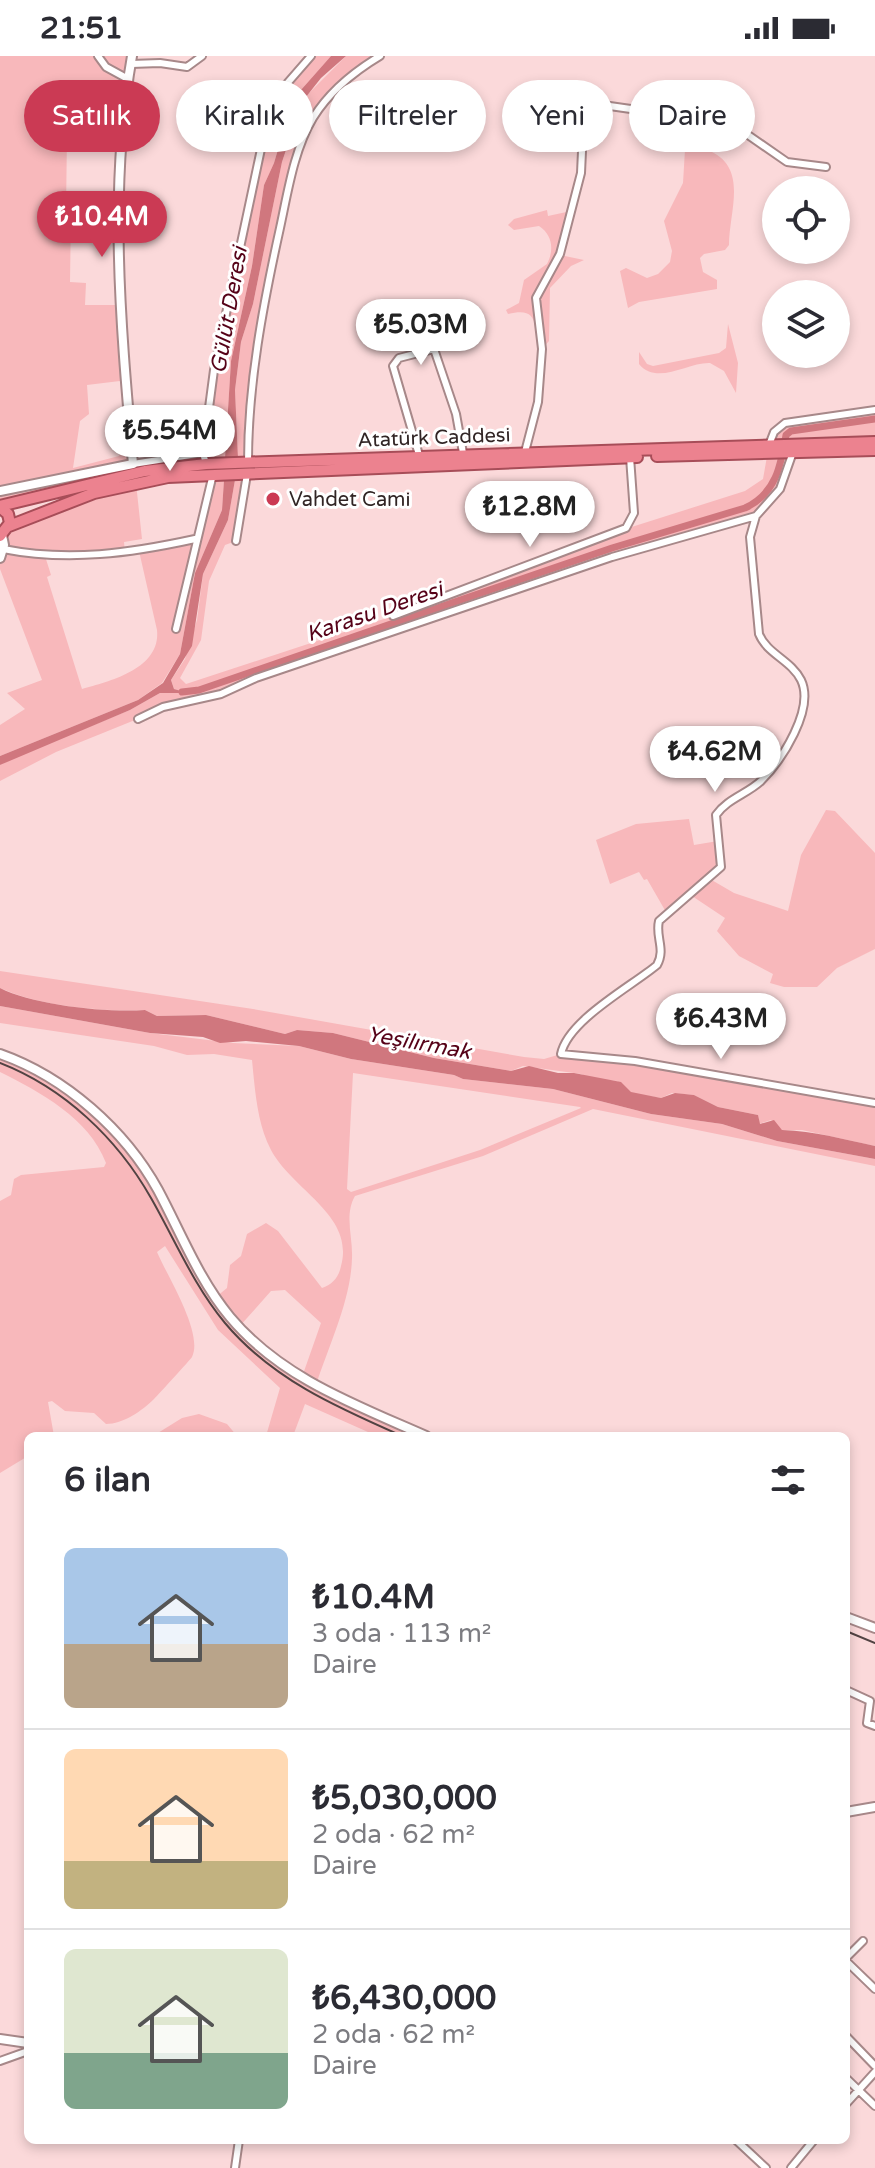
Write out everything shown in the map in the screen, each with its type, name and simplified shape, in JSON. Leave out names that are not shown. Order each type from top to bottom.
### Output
[{"type":"highway","name":"Atatürk Caddesi","points":[[0,507],[145,471],[211,466],[244,468],[630,457],[875,442]]},
{"type":"highway","name":"Atatürk Caddesi","points":[[794,448],[875,450]]},
{"type":"highway","name":"Atatürk Caddesi","points":[[244,468],[463,453],[769,449]]},
{"type":"highway","name":"Atatürk Caddesi","points":[[4,533],[122,486],[211,466]]},
{"type":"highway","name":"Atatürk Caddesi","points":[[0,507],[8,514],[4,533]]},
{"type":"street","points":[[98,56],[106,67],[128,79]]},
{"type":"street","points":[[133,464],[117,240],[120,147],[131,60],[187,67],[202,56]]},
{"type":"street","points":[[176,629],[211,466],[214,370],[261,149],[284,87],[311,56]]},
{"type":"street","points":[[236,541],[262,321],[297,157],[312,121],[326,101],[347,80],[380,56]]},
{"type":"street","points":[[525,452],[538,402],[542,349],[536,298],[560,254],[581,173],[582,151],[575,116],[582,102],[721,122],[738,128],[787,162],[826,167]]},
{"type":"street","points":[[419,455],[393,366],[399,358],[434,349],[456,414],[463,453]]},
{"type":"street","points":[[769,449],[777,428],[785,423],[875,410]]},
{"type":"street","points":[[794,448],[780,489],[756,516],[750,537],[758,630],[767,647],[800,678],[805,694],[803,708],[769,772],[716,815],[721,867],[659,921],[662,950],[657,965],[578,1027],[566,1040],[561,1054],[635,1061],[875,1103]]},
{"type":"street","points":[[393,616],[626,528],[634,513],[630,457]]},
{"type":"street","points":[[0,491],[133,464],[211,466]]},
{"type":"street","points":[[138,719],[163,707],[221,694],[256,678],[612,557],[756,516]]},
{"type":"street","points":[[4,533],[2,553],[60,556],[110,555],[195,539]]},
{"type":"street","points":[[0,1054],[63,1087],[121,1139],[151,1178],[209,1288],[250,1338],[302,1378],[417,1432]]},
{"type":"street","points":[[850,1619],[875,1628]]},
{"type":"street","points":[[850,1692],[870,1701],[867,1723],[875,1726]]},
{"type":"street","points":[[850,1811],[875,1807]]},
{"type":"street","points":[[850,1955],[863,1941]]},
{"type":"street","points":[[850,1963],[875,1989]]},
{"type":"street","points":[[0,2039],[24,2042]]},
{"type":"street","points":[[850,2041],[875,2069],[850,2099]]},
{"type":"street","points":[[0,2061],[24,2052]]},
{"type":"street","points":[[850,2082],[875,2106]]},
{"type":"street","points":[[235,2168],[238,2144]]},
{"type":"street","points":[[740,2144],[766,2168]]},
{"type":"street","points":[[791,2168],[811,2144]]},
{"type":"shaded area","points":[[0,56],[132,56],[129,80],[24,80],[24,152],[67,152],[66,212],[71,212],[70,282],[86,283],[85,305],[120,305],[128,380],[87,385],[89,414],[80,421],[73,468],[119,456],[122,445],[131,443],[133,463],[203,452],[214,370],[260,152],[277,152],[264,185],[252,266],[231,361],[225,458],[214,458],[214,464],[167,467],[0,506]]},
{"type":"shaded area","points":[[311,56],[331,56],[310,80],[290,80]]},
{"type":"shaded area","points":[[331,56],[346,56],[313,88],[313,80],[310,80]]},
{"type":"shaded area","points":[[346,56],[380,56],[351,80],[329,80],[329,98],[313,124],[313,89]]},
{"type":"shaded area","points":[[277,152],[285,152],[253,304],[241,342],[235,390],[238,458],[225,458],[231,361],[252,266],[264,185]]},
{"type":"shaded area","points":[[285,152],[298,152],[262,321],[248,457],[238,458],[235,390],[241,342],[253,304]]},
{"type":"shaded area","points":[[685,152],[712,152],[730,169],[734,193],[729,245],[725,250],[704,254],[700,258],[703,272],[717,280],[717,289],[639,302],[628,308],[620,271],[626,268],[647,278],[658,274],[670,262],[672,251],[664,221],[683,183]]},
{"type":"shaded area","points":[[547,210],[548,216],[571,211],[560,255],[584,260],[571,266],[550,288],[549,341],[542,349],[531,316],[519,312],[508,314],[506,310],[519,303],[524,280],[547,264],[551,254],[550,239],[539,226],[514,230],[508,225],[514,219]]},
{"type":"shaded area","points":[[728,324],[738,363],[736,393],[724,371],[710,363],[664,373],[646,370],[639,364],[639,352],[647,364],[653,366],[719,353],[726,348]]},
{"type":"shaded area","points":[[875,410],[875,442],[795,444],[784,482],[756,516],[693,533],[256,678],[221,694],[172,705],[56,752],[0,781],[0,765],[15,757],[130,710],[160,693],[183,692],[174,689],[171,680],[185,659],[197,620],[203,574],[228,520],[235,480],[247,479],[236,541],[225,545],[209,581],[201,640],[180,678],[186,684],[393,616],[619,531],[745,491],[763,479],[769,445],[782,424]]},
{"type":"shaded area","points":[[212,480],[224,480],[222,510],[195,573],[180,654],[162,683],[138,700],[0,756],[0,725],[25,709],[7,693],[42,680],[0,569],[0,536],[9,526],[136,483],[142,539],[124,542],[125,553],[45,556],[51,575],[47,577],[82,689],[132,671],[151,655],[157,630],[139,551],[195,539]]},
{"type":"shaded area","points":[[224,480],[235,480],[228,520],[203,574],[192,646],[171,680],[174,689],[188,693],[160,693],[130,710],[0,765],[0,756],[138,700],[163,683],[180,654],[195,573],[222,510]]},
{"type":"shaded area","points":[[826,810],[835,811],[875,853],[875,949],[837,968],[817,987],[784,987],[770,983],[773,974],[739,956],[717,931],[725,918],[689,894],[666,912],[647,879],[644,880],[639,872],[610,884],[596,840],[636,824],[689,819],[694,845],[718,841],[723,861],[710,879],[734,893],[788,911],[801,855]]},
{"type":"shaded area","points":[[0,971],[253,1009],[524,1057],[544,1059],[561,1054],[635,1061],[875,1103],[875,1146],[802,1130],[782,1130],[771,1120],[759,1124],[758,1115],[718,1107],[694,1095],[672,1093],[661,1098],[631,1093],[617,1081],[593,1079],[581,1074],[523,1066],[511,1071],[434,1058],[333,1033],[297,1030],[285,1034],[206,1015],[157,1016],[145,1010],[91,1009],[52,1003],[0,988]]},
{"type":"shaded area","points":[[0,988],[31,999],[71,1006],[145,1010],[157,1016],[206,1015],[285,1034],[297,1030],[333,1033],[434,1058],[511,1071],[529,1066],[558,1073],[574,1073],[621,1082],[631,1092],[661,1098],[675,1093],[694,1095],[718,1107],[758,1115],[760,1124],[774,1120],[782,1130],[875,1146],[875,1159],[777,1141],[722,1124],[651,1114],[553,1089],[463,1079],[351,1059],[299,1046],[246,1041],[220,1043],[203,1037],[150,1033],[0,1006]]},
{"type":"shaded area","points":[[0,1006],[150,1033],[233,1043],[299,1046],[351,1059],[463,1079],[553,1089],[651,1114],[722,1124],[777,1141],[875,1159],[875,1166],[593,1109],[483,1156],[355,1196],[350,1211],[352,1258],[348,1290],[316,1385],[417,1432],[368,1432],[305,1404],[294,1432],[267,1432],[280,1388],[218,1330],[165,1246],[157,1252],[189,1319],[194,1346],[192,1357],[149,1404],[119,1422],[106,1424],[94,1413],[65,1411],[52,1401],[48,1402],[53,1432],[24,1432],[24,1458],[0,1473],[0,1201],[11,1195],[14,1179],[21,1175],[104,1167],[106,1163],[98,1147],[76,1120],[47,1098],[0,1072],[0,1054],[79,1098],[143,1166],[216,1297],[227,1288],[230,1265],[241,1256],[247,1234],[266,1223],[278,1231],[322,1288],[332,1283],[339,1274],[343,1248],[339,1232],[320,1204],[281,1165],[266,1140],[252,1060],[214,1054],[187,1055],[154,1046],[0,1023]],"holes":[[[353,1073],[580,1107],[480,1150],[351,1192],[347,1189]],[[285,1290],[321,1323],[302,1377],[239,1327],[271,1291]]]},
{"type":"shaded area","points":[[199,1414],[227,1424],[234,1432],[159,1432],[182,1418]]},
{"type":"waterway","name":"Karasu Deresi","points":[[182,692],[199,690],[612,548],[745,508],[770,487],[779,468],[786,435],[791,431],[875,419]]},
{"type":"railway","points":[[0,1063],[46,1086],[67,1101],[87,1117],[122,1155],[151,1198],[204,1294],[243,1343],[306,1390],[393,1432]]},
{"type":"railway","points":[[850,1633],[875,1643]]},
{"type":"place","name":"Vahdet Cami","points":[[273,499]]},
{"type":"water label","name":"Gülüt Deresi","points":[[228,310]]},
{"type":"water label","name":"Yeşilırmak","points":[[419,1042]]}]
